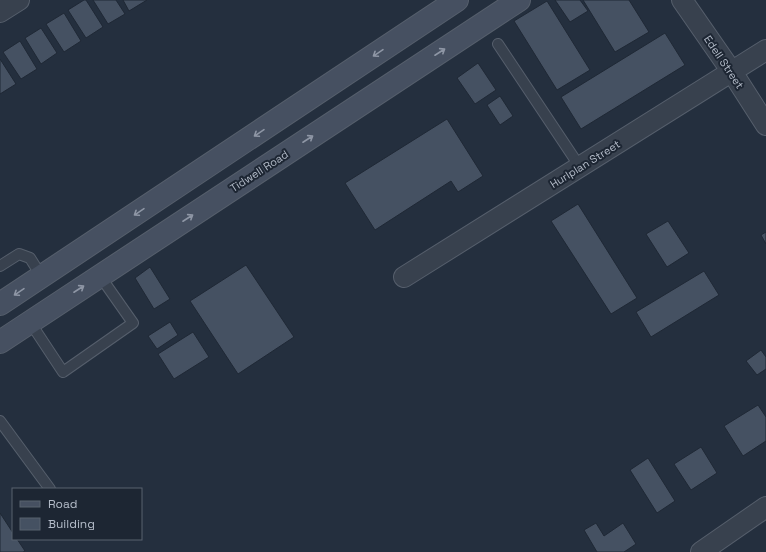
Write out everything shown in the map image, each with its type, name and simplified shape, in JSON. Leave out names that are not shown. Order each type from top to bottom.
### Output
[{"type":"main road","points":[[0,304],[457,0]]},
{"type":"main road","name":"Tidwell Road","points":[[0,342],[519,0]]},
{"type":"main road","points":[[401,38],[421,64]]},
{"type":"main road","points":[[220,159],[236,186]]},
{"type":"main road","points":[[42,277],[60,302]]},
{"type":"street","points":[[0,12],[19,0]]},
{"type":"street","name":"Edell Street","points":[[682,0],[732,72],[766,125]]},
{"type":"street","name":"Hurlplan Street","points":[[404,276],[766,50]]},
{"type":"street","points":[[701,552],[766,507]]},
{"type":"lane","points":[[498,44],[580,167]]},
{"type":"lane","points":[[0,266],[19,254],[30,258],[42,277]]},
{"type":"lane","points":[[30,322],[64,372],[133,323],[100,276]]},
{"type":"lane","points":[[0,421],[49,488]]},
{"type":"building","points":[[86,0],[103,27],[86,38],[68,10]]},
{"type":"building","points":[[93,0],[116,0],[125,14],[108,24]]},
{"type":"building","points":[[123,0],[147,0],[129,11]]},
{"type":"building","points":[[555,0],[580,0],[588,11],[570,22]]},
{"type":"building","points":[[583,0],[629,0],[649,32],[615,52]]},
{"type":"building","points":[[547,1],[590,70],[557,90],[514,21]]},
{"type":"building","points":[[64,13],[81,41],[64,52],[46,24]]},
{"type":"building","points":[[41,28],[57,53],[41,64],[25,38]]},
{"type":"building","points":[[665,33],[685,65],[581,129],[561,97]]},
{"type":"building","points":[[20,41],[37,69],[21,79],[3,52]]},
{"type":"building","points":[[0,59],[16,84],[0,94]]},
{"type":"building","points":[[478,63],[496,90],[475,104],[457,78]]},
{"type":"building","points":[[500,96],[513,116],[500,125],[487,105]]},
{"type":"building","points":[[447,119],[483,176],[458,192],[451,181],[375,230],[345,183]]},
{"type":"building","points":[[578,204],[637,298],[611,314],[551,221]]},
{"type":"building","points":[[668,221],[689,253],[667,267],[646,234]]},
{"type":"building","points":[[766,232],[766,244],[761,235]]},
{"type":"building","points":[[246,265],[294,337],[238,374],[190,301]]},
{"type":"building","points":[[150,267],[170,299],[154,309],[135,278]]},
{"type":"building","points":[[704,271],[719,295],[651,337],[636,312]]},
{"type":"building","points":[[170,322],[178,335],[157,349],[148,336]]},
{"type":"building","points":[[193,332],[209,357],[174,379],[158,354]]},
{"type":"building","points":[[761,350],[766,357],[766,369],[757,375],[746,361]]},
{"type":"building","points":[[758,405],[766,417],[766,441],[743,456],[724,426]]},
{"type":"building","points":[[701,447],[717,473],[691,490],[674,464]]},
{"type":"building","points":[[648,458],[675,501],[657,513],[630,470]]},
{"type":"building","points":[[0,513],[12,531],[12,540],[18,540],[25,551],[0,552]]},
{"type":"building","points":[[596,523],[604,536],[623,523],[636,544],[624,552],[597,552],[584,530]]}]
